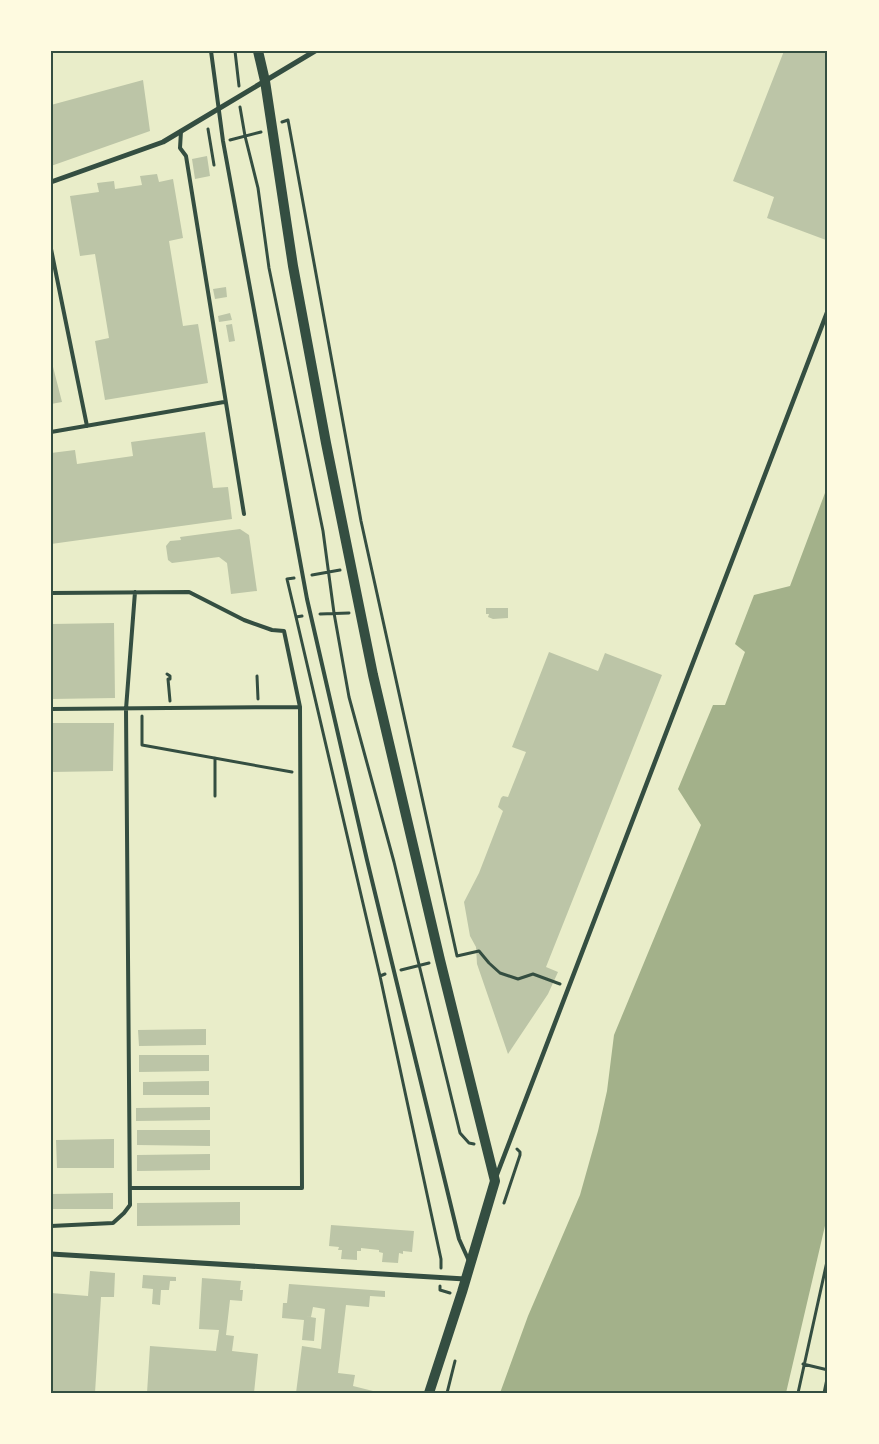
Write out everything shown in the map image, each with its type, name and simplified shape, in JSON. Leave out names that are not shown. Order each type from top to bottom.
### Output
[{"type":"main road","points":[[258,51],[265,81],[293,266],[326,443],[373,674],[440,960],[495,1181],[466,1280],[429,1393]]},
{"type":"street","points":[[51,182],[163,142],[315,51]]},
{"type":"street","points":[[495,1181],[828,310]]},
{"type":"street","points":[[51,1254],[466,1280]]},
{"type":"lane","points":[[211,51],[222,141],[303,577],[362,841],[459,1239],[470,1264]]},
{"type":"lane","points":[[181,131],[180,148],[186,156],[224,402],[244,514]]},
{"type":"lane","points":[[51,249],[87,426]]},
{"type":"lane","points":[[51,432],[224,402]]},
{"type":"lane","points":[[51,1226],[113,1223],[124,1214],[130,1205],[126,708],[135,592]]},
{"type":"lane","points":[[51,594],[189,592],[244,620],[272,630],[284,631],[300,707],[302,1188],[130,1188]]},
{"type":"lane","points":[[51,709],[300,707]]},
{"type":"path","points":[[235,51],[240,113],[258,188],[270,268],[324,531],[334,613],[350,697],[394,862],[460,1133],[469,1143],[486,1144]]},
{"type":"path","points":[[208,129],[214,165]]},
{"type":"path","points":[[361,521],[458,956]]},
{"type":"path","points":[[296,617],[287,579],[352,568],[370,563]]},
{"type":"path","points":[[167,674],[170,676],[170,679],[168,679],[170,708]]},
{"type":"path","points":[[258,676],[259,707]]},
{"type":"path","points":[[142,708],[142,745],[300,773]]},
{"type":"path","points":[[215,758],[215,796]]},
{"type":"path","points":[[461,1296],[440,1290],[441,1259],[380,976],[479,951],[500,973],[518,979],[533,974],[570,987]]},
{"type":"path","points":[[798,1393],[828,1257]]},
{"type":"path","points":[[804,1364],[828,1370]]},
{"type":"path","points":[[824,1393],[828,1374]]},
{"type":"shaded area","points":[[828,485],[828,1213],[786,1393],[500,1393],[528,1316],[580,1195],[607,1091],[614,1035],[701,825],[678,789],[713,705],[725,705],[745,652],[735,644],[754,595],[790,586]]},
{"type":"building","points":[[784,51],[828,51],[828,236],[826,240],[767,218],[774,197],[733,181]]},
{"type":"building","points":[[143,80],[150,131],[51,166],[51,105]]},
{"type":"building","points":[[207,156],[210,176],[195,179],[192,159]]},
{"type":"building","points":[[157,174],[159,182],[173,179],[183,238],[169,241],[183,326],[198,324],[208,383],[105,400],[95,341],[109,338],[95,254],[80,256],[70,196],[99,192],[97,183],[114,181],[115,189],[142,185],[140,176]]},
{"type":"building","points":[[226,287],[227,297],[215,299],[213,289]]},
{"type":"building","points":[[230,313],[232,320],[219,322],[218,316]]},
{"type":"building","points":[[232,324],[235,341],[229,342],[226,325]]},
{"type":"building","points":[[51,359],[62,402],[51,404]]},
{"type":"building","points":[[205,432],[213,488],[228,487],[232,519],[51,544],[51,453],[75,450],[77,464],[133,456],[131,442]]},
{"type":"building","points":[[240,529],[249,535],[257,591],[231,594],[227,563],[219,557],[172,563],[168,560],[166,546],[170,541],[181,540],[180,537]]},
{"type":"building","points":[[486,608],[508,608],[508,618],[493,619],[488,617],[489,614],[486,614]]},
{"type":"building","points":[[114,623],[115,698],[51,699],[51,624]]},
{"type":"building","points":[[549,652],[598,671],[605,653],[662,675],[546,967],[558,972],[548,994],[508,1054],[477,964],[476,947],[470,936],[464,902],[479,873],[503,811],[498,807],[501,798],[503,796],[508,797],[526,752],[512,747]]},
{"type":"building","points":[[51,723],[114,723],[113,771],[51,772]]},
{"type":"building","points":[[206,1029],[206,1045],[139,1046],[138,1030]]},
{"type":"building","points":[[139,1055],[209,1055],[209,1071],[139,1072]]},
{"type":"building","points":[[209,1081],[209,1095],[143,1095],[143,1082]]},
{"type":"building","points":[[210,1107],[210,1120],[136,1121],[136,1108]]},
{"type":"building","points":[[137,1130],[210,1130],[210,1146],[137,1145]]},
{"type":"building","points":[[114,1139],[114,1168],[57,1168],[56,1140]]},
{"type":"building","points":[[210,1154],[210,1170],[137,1171],[137,1155]]},
{"type":"building","points":[[113,1193],[113,1209],[51,1209],[51,1194]]},
{"type":"building","points":[[240,1202],[240,1225],[137,1226],[137,1203]]},
{"type":"building","points":[[331,1225],[414,1231],[412,1252],[403,1251],[403,1254],[399,1253],[398,1263],[382,1262],[383,1253],[379,1252],[379,1250],[361,1248],[361,1251],[357,1251],[357,1260],[341,1259],[342,1250],[338,1250],[339,1247],[329,1246]]},
{"type":"building","points":[[90,1271],[115,1273],[114,1297],[101,1297],[95,1393],[51,1393],[51,1293],[88,1296]]},
{"type":"building","points":[[143,1275],[176,1277],[176,1281],[170,1281],[169,1290],[161,1290],[160,1305],[152,1304],[153,1289],[142,1288]]},
{"type":"building","points":[[202,1278],[241,1281],[240,1290],[243,1290],[242,1301],[230,1300],[226,1335],[234,1336],[232,1351],[258,1354],[254,1393],[147,1393],[150,1346],[216,1351],[219,1330],[199,1329]]},
{"type":"building","points":[[289,1284],[385,1291],[385,1297],[370,1296],[369,1307],[346,1305],[338,1373],[355,1375],[353,1386],[381,1393],[296,1393],[302,1346],[321,1349],[325,1309],[313,1307],[311,1317],[305,1316],[316,1318],[314,1341],[302,1340],[304,1320],[282,1318],[283,1303],[287,1303]]}]
